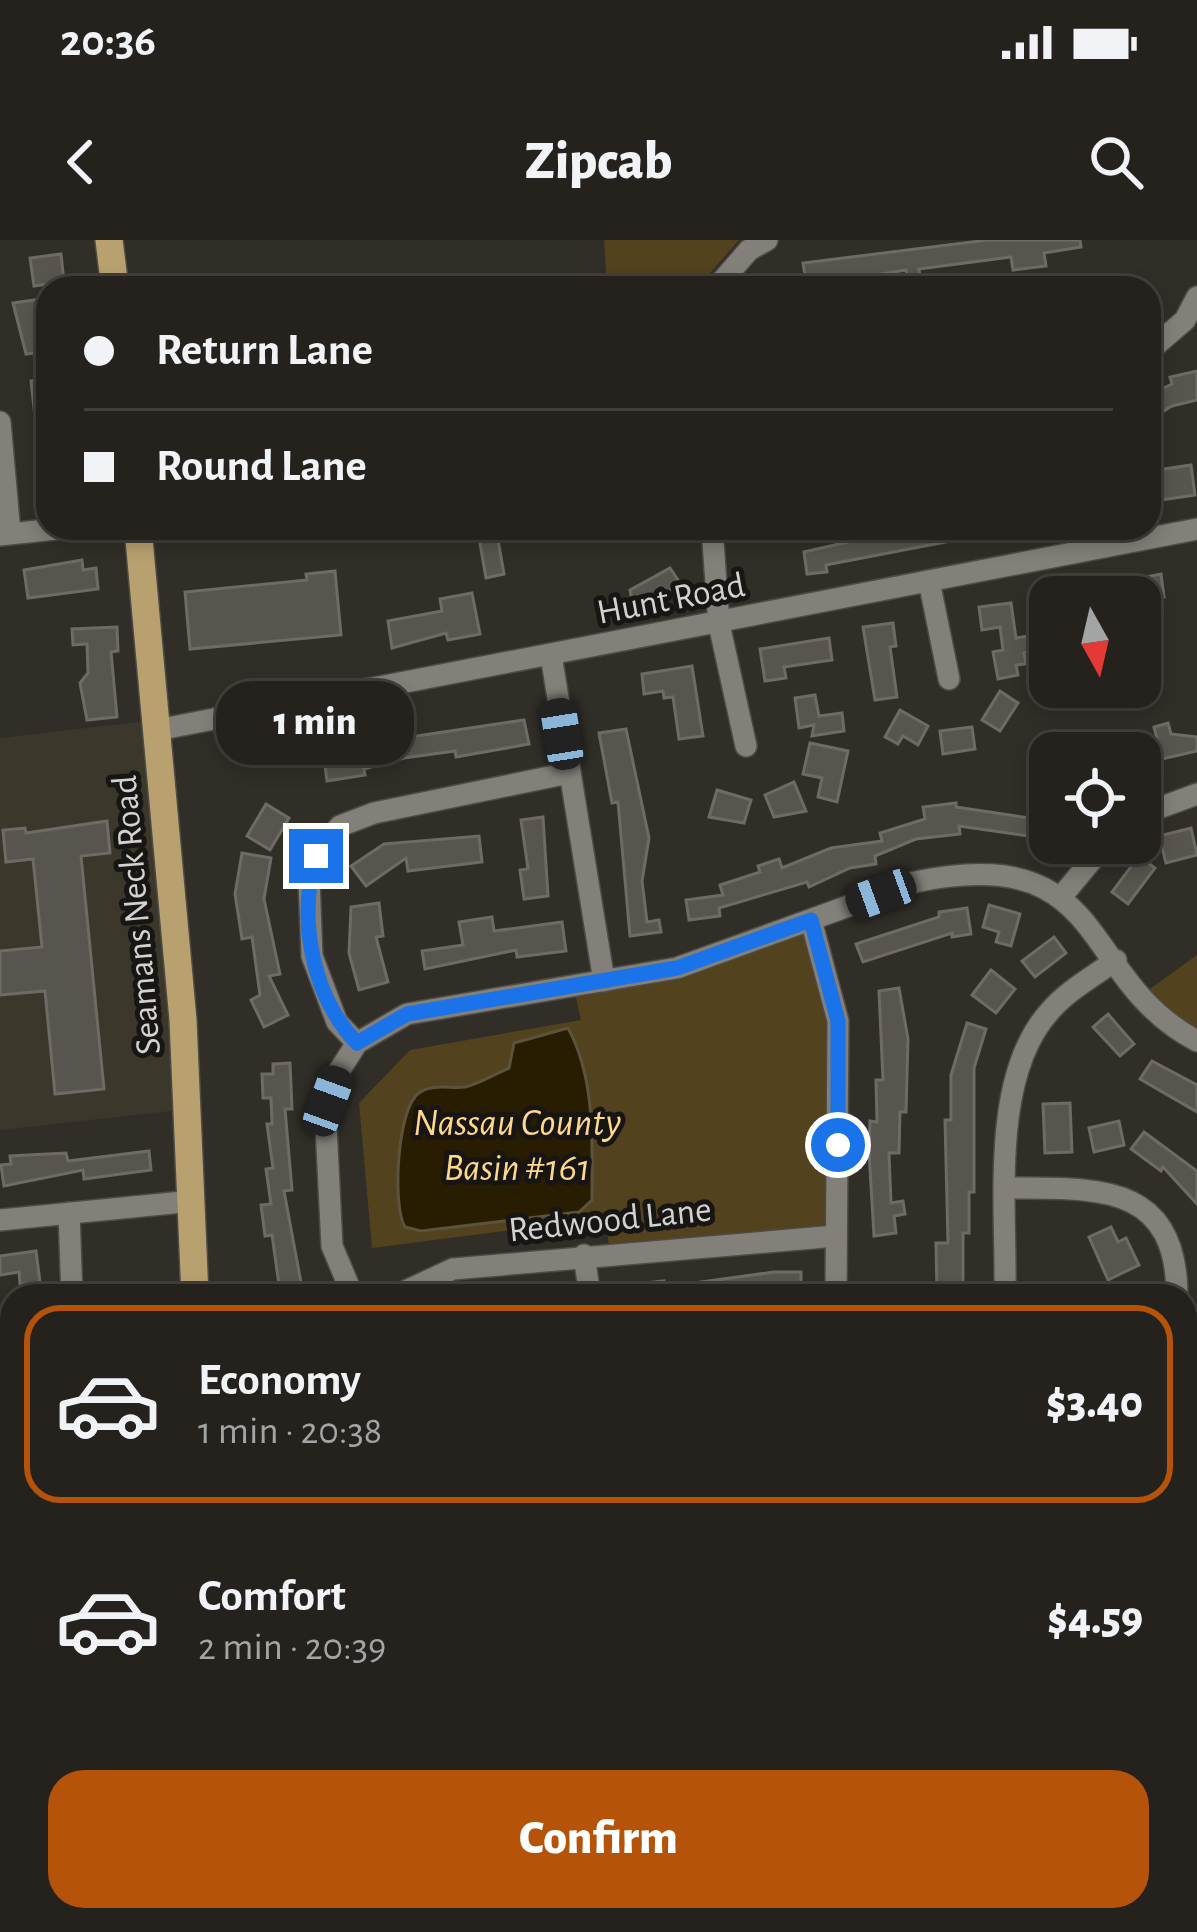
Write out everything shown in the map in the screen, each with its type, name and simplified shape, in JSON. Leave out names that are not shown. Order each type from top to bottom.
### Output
[{"type":"main road","points":[[110,240],[114,276]]},
{"type":"main road","name":"Seamans Neck Road","points":[[139,540],[193,1201],[195,1284]]},
{"type":"street","points":[[726,276],[749,250],[767,240]]},
{"type":"street","points":[[1161,343],[1191,324],[1197,297]]},
{"type":"street","points":[[0,422],[5,534],[36,531]]},
{"type":"street","name":"Hunt Road","points":[[1161,536],[1197,529]]},
{"type":"street","points":[[713,540],[719,624],[746,746]]},
{"type":"street","name":"Hunt Road","points":[[157,730],[1140,540]]},
{"type":"street","points":[[929,581],[949,679]]},
{"type":"street","points":[[550,655],[604,981]]},
{"type":"street","points":[[357,1043],[337,1022],[312,956],[309,880],[316,856],[340,826],[374,813],[568,773]]},
{"type":"street","points":[[1161,807],[1197,794]]},
{"type":"street","points":[[1061,897],[1088,864]]},
{"type":"street","points":[[348,1284],[332,1246],[326,1126],[339,1071],[357,1043],[407,1014],[677,968],[915,881],[953,874],[995,875],[1061,897],[1086,919],[1151,1009],[1197,1041]]},
{"type":"street","points":[[811,920],[838,1021],[836,1284]]},
{"type":"street","points":[[1006,1284],[1010,1106],[1022,1055],[1052,1008],[1116,960]]},
{"type":"street","points":[[1008,1188],[1102,1190],[1136,1203],[1171,1244],[1176,1284]]},
{"type":"street","points":[[0,1220],[193,1201]]},
{"type":"street","points":[[69,1213],[72,1284]]},
{"type":"street","name":"Redwood Lane","points":[[421,1284],[453,1269],[836,1235]]},
{"type":"street","points":[[584,1255],[588,1284]]},
{"type":"street","points":[[196,1932],[213,1932]]},
{"type":"shaded area","points":[[604,240],[739,240],[708,276],[606,276]]},
{"type":"shaded area","points":[[147,721],[180,1110],[0,1130],[0,738]]},
{"type":"shaded area","points":[[809,924],[829,982],[834,1233],[610,1252],[605,1218],[372,1248],[359,1103],[410,1050],[581,1020],[574,988]]},
{"type":"shaded area","points":[[1197,955],[1197,1039],[1143,994]]},
{"type":"water","name":"Nassau County Basin #161","points":[[568,1028],[588,1090],[592,1200],[579,1212],[421,1231],[405,1227],[399,1200],[401,1136],[419,1093],[487,1079],[509,1068],[514,1043]]},
{"type":"building","points":[[988,240],[1080,240],[1081,247],[1044,253],[1046,266],[1013,270],[1011,257],[919,269],[920,276],[907,276],[906,270],[875,276],[805,276],[803,263]]},
{"type":"building","points":[[61,254],[63,276],[36,276],[34,286],[30,258]]},
{"type":"building","points":[[36,300],[36,371],[34,353],[26,354],[13,303]]},
{"type":"building","points":[[1197,371],[1197,400],[1161,413],[1161,389],[1172,384],[1170,377]]},
{"type":"building","points":[[36,380],[36,426],[31,381]]},
{"type":"building","points":[[1191,465],[1195,495],[1161,500],[1161,469]]},
{"type":"building","points":[[479,540],[498,540],[504,574],[486,578]]},
{"type":"building","points":[[856,540],[956,540],[826,565],[827,572],[807,574],[804,552]]},
{"type":"building","points":[[82,560],[83,570],[96,568],[98,589],[28,598],[24,570]]},
{"type":"building","points":[[670,568],[680,583],[650,604],[633,606],[630,590]]},
{"type":"building","points":[[335,571],[341,635],[190,649],[185,592],[307,580],[306,574]]},
{"type":"building","points":[[472,593],[480,634],[448,640],[446,633],[392,648],[388,621],[442,611],[440,599]]},
{"type":"building","points":[[1011,603],[1016,638],[1029,636],[1026,664],[1016,665],[1018,675],[998,679],[993,652],[1003,650],[1000,627],[982,630],[979,607]]},
{"type":"building","points":[[893,623],[896,646],[890,647],[897,697],[875,700],[863,627]]},
{"type":"building","points":[[117,627],[118,651],[111,652],[117,717],[87,720],[80,683],[88,673],[87,644],[73,645],[72,629]]},
{"type":"building","points":[[829,638],[832,660],[784,667],[786,678],[765,681],[760,649]]},
{"type":"building","points":[[692,666],[703,736],[679,739],[673,697],[664,698],[663,691],[644,694],[642,674]]},
{"type":"building","points":[[1000,691],[1018,703],[1000,731],[982,720]]},
{"type":"building","points":[[815,695],[819,716],[842,713],[844,731],[812,736],[814,725],[799,728],[795,698]]},
{"type":"building","points":[[900,710],[928,726],[918,745],[903,736],[898,744],[885,737]]},
{"type":"building","points":[[524,720],[529,744],[456,757],[455,751],[404,758],[364,769],[365,775],[327,781],[324,758],[371,752],[370,743]]},
{"type":"building","points":[[1168,723],[1171,734],[1197,737],[1197,751],[1161,759],[1161,732],[1154,727]]},
{"type":"building","points":[[972,727],[975,749],[943,754],[940,731]]},
{"type":"building","points":[[626,729],[649,838],[642,881],[647,922],[659,920],[661,932],[630,936],[618,802],[612,803],[599,733]]},
{"type":"building","points":[[810,743],[848,751],[837,802],[818,797],[822,778],[803,774]]},
{"type":"building","points":[[794,782],[806,811],[774,817],[765,795]]},
{"type":"building","points":[[717,790],[751,800],[744,823],[709,817]]},
{"type":"building","points":[[956,803],[956,807],[1029,818],[1029,836],[959,826],[960,834],[916,839],[875,856],[876,864],[850,868],[809,887],[807,882],[719,908],[720,916],[689,920],[686,900],[723,895],[720,885],[760,872],[758,866],[779,859],[782,868],[831,848],[882,841],[880,833],[925,819],[923,807]]},
{"type":"building","points":[[266,804],[289,818],[270,850],[247,836]]},
{"type":"building","points":[[543,817],[548,896],[524,899],[520,870],[528,869],[521,820]]},
{"type":"building","points":[[107,821],[110,853],[81,856],[104,1089],[55,1094],[45,991],[0,995],[0,951],[42,947],[33,859],[6,862],[3,830],[25,828],[26,833]]},
{"type":"building","points":[[1191,828],[1197,855],[1166,863],[1161,836]]},
{"type":"building","points":[[479,836],[482,862],[408,871],[406,858],[366,886],[351,866],[384,844]]},
{"type":"building","points":[[242,853],[271,858],[264,899],[280,974],[269,976],[288,1015],[264,1027],[251,1000],[260,995],[252,937],[242,939],[235,894]]},
{"type":"building","points":[[1133,864],[1155,868],[1128,904],[1112,892]]},
{"type":"building","points":[[379,903],[383,936],[376,937],[388,982],[359,990],[349,953],[351,907]]},
{"type":"building","points":[[989,905],[1020,914],[1011,946],[996,942],[999,932],[983,927]]},
{"type":"building","points":[[967,908],[971,934],[952,937],[952,933],[863,962],[856,944],[939,917],[939,912]]},
{"type":"building","points":[[492,917],[494,931],[562,922],[566,951],[517,957],[516,950],[425,969],[422,951],[463,945],[459,922]]},
{"type":"building","points":[[1054,937],[1066,953],[1035,977],[1022,961]]},
{"type":"building","points":[[991,970],[1015,989],[996,1013],[972,995]]},
{"type":"building","points":[[899,988],[908,1039],[906,1112],[900,1112],[899,1153],[889,1153],[891,1203],[903,1201],[905,1214],[894,1216],[896,1233],[874,1236],[869,1152],[870,1121],[877,1122],[876,1080],[883,1080],[879,991]]},
{"type":"building","points":[[1108,1014],[1134,1044],[1120,1056],[1093,1027]]},
{"type":"building","points":[[967,1023],[986,1029],[974,1068],[974,1192],[969,1192],[969,1233],[963,1233],[963,1284],[937,1284],[936,1243],[948,1243],[945,1120],[951,1120],[951,1075]]},
{"type":"building","points":[[1152,1061],[1197,1085],[1197,1112],[1140,1079]]},
{"type":"building","points":[[290,1063],[292,1109],[285,1109],[292,1190],[284,1191],[301,1284],[279,1284],[272,1235],[265,1236],[261,1205],[271,1204],[266,1169],[273,1168],[267,1124],[272,1124],[271,1098],[263,1098],[262,1074],[273,1074],[273,1064]]},
{"type":"building","points":[[1070,1103],[1072,1152],[1045,1153],[1043,1104]]},
{"type":"building","points":[[1119,1121],[1124,1145],[1094,1152],[1089,1128]]},
{"type":"building","points":[[1144,1132],[1197,1171],[1197,1204],[1163,1167],[1161,1171],[1131,1149]]},
{"type":"building","points":[[149,1151],[151,1170],[84,1179],[83,1170],[4,1186],[1,1165],[11,1164],[10,1156],[66,1153],[68,1161]]},
{"type":"building","points":[[1111,1227],[1118,1242],[1126,1238],[1139,1265],[1108,1280],[1089,1237]]},
{"type":"building","points":[[36,1251],[40,1282],[20,1284],[19,1272],[0,1275],[0,1256]]},
{"type":"building","points":[[774,1272],[801,1272],[801,1284],[687,1284]]},
{"type":"route","points":[[316,856],[309,880],[312,956],[337,1022],[357,1043],[407,1014],[677,968],[811,920],[832,981],[838,1021],[838,1145]]}]
